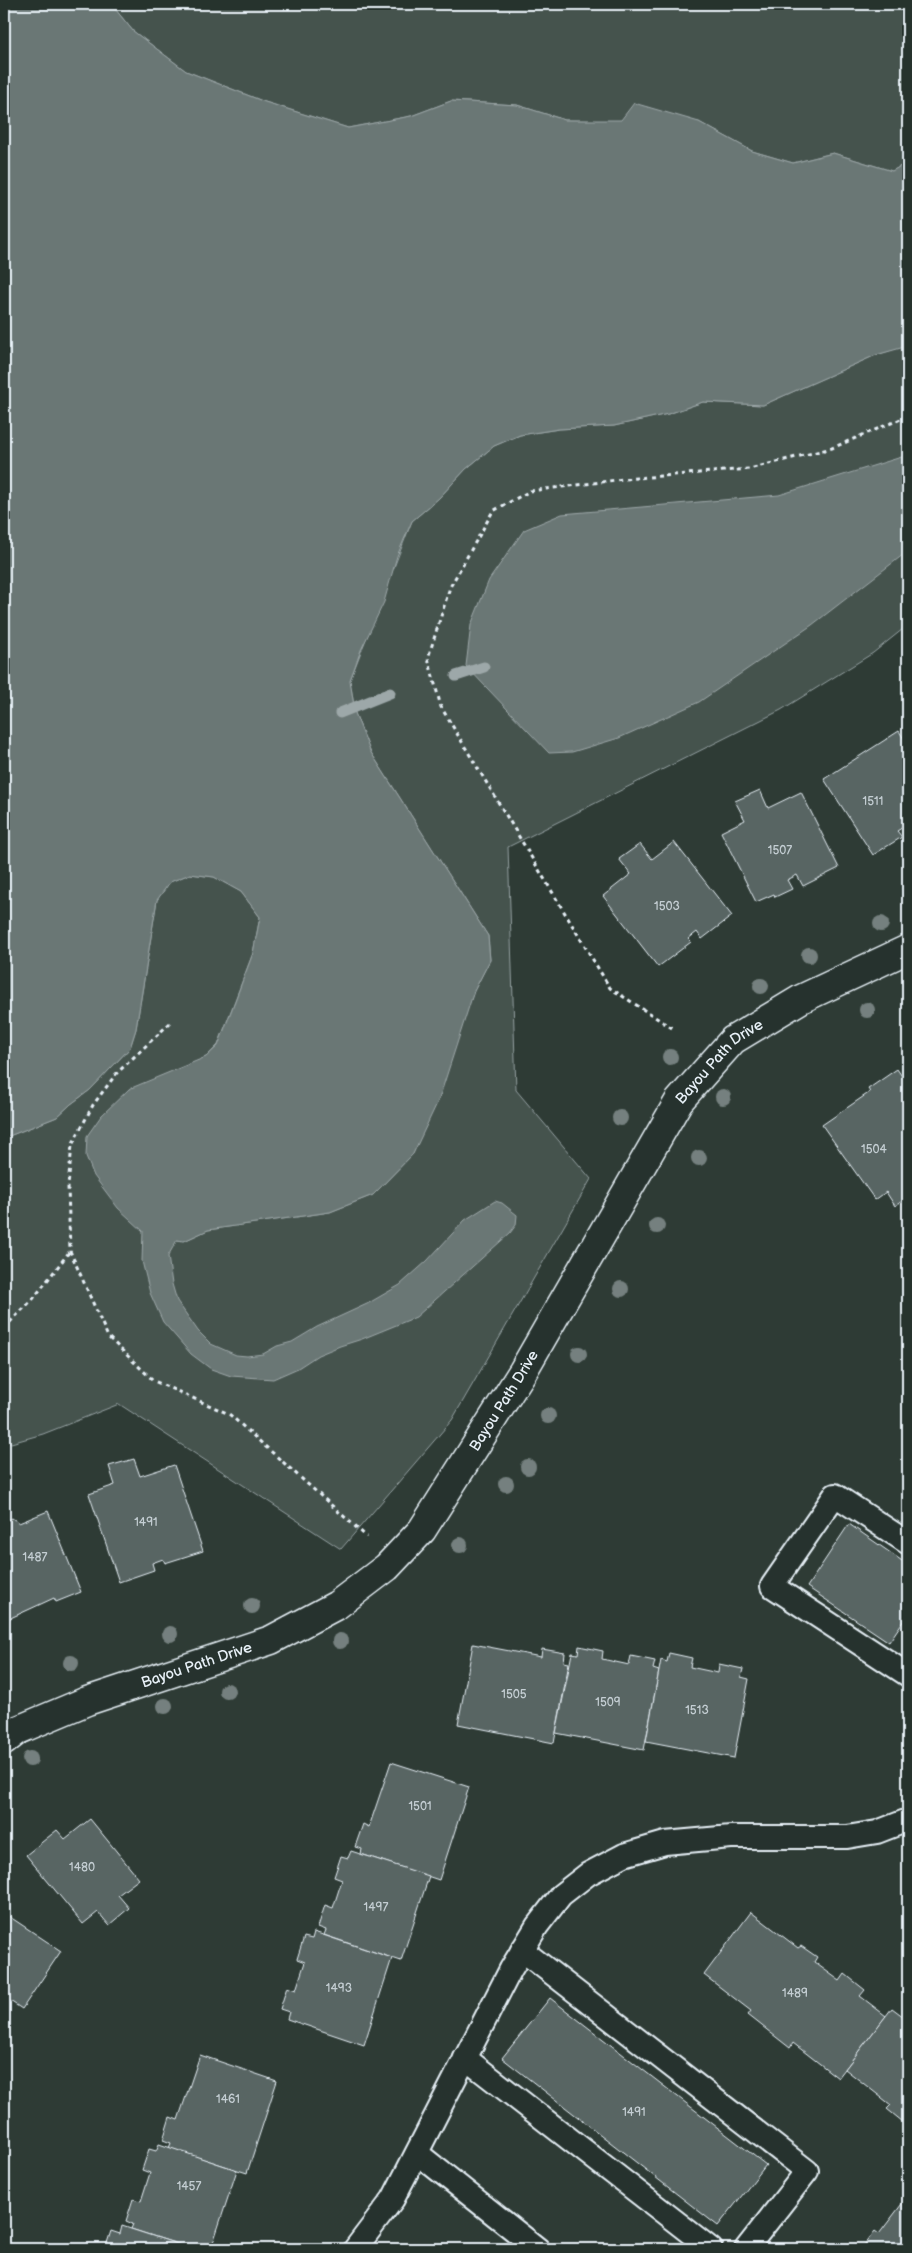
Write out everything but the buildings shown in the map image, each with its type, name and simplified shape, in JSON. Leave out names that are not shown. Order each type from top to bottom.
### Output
[{"type":"street","name":"Bayou Path Drive","points":[[4,1741],[18,1730],[87,1701],[271,1640],[337,1605],[387,1567],[422,1530],[523,1372],[679,1102],[733,1040],[801,999],[908,949]]},
{"type":"lane","points":[[907,1673],[772,1586],[835,1495],[908,1543]]},
{"type":"lane","points":[[355,2249],[393,2199],[522,1950],[537,1926],[561,1895],[588,1874],[624,1855],[665,1843],[731,1837],[847,1837],[877,1832],[908,1820]]},
{"type":"lane","points":[[522,1950],[807,2171],[746,2249]]},
{"type":"lane","points":[[465,2058],[711,2249]]},
{"type":"lane","points":[[417,2152],[538,2249]]},
{"type":"path","points":[[672,1028],[610,988],[441,708],[428,658],[450,587],[493,511],[530,490],[624,479],[749,469],[832,448],[908,416]]},
{"type":"path","points":[[170,1023],[116,1074],[93,1105],[72,1145],[68,1186],[70,1251],[108,1337],[154,1381],[228,1414],[369,1539]]},
{"type":"path","points":[[4,1328],[33,1299],[70,1251]]},
{"type":"shaded area","points":[[4,4],[111,4],[133,31],[186,71],[265,102],[348,128],[411,116],[451,101],[517,105],[565,120],[621,120],[634,103],[699,122],[752,151],[793,163],[833,153],[892,171],[908,162],[908,346],[876,355],[763,405],[703,402],[668,414],[614,426],[559,429],[520,435],[494,446],[466,469],[439,498],[412,521],[397,556],[384,602],[361,650],[350,680],[355,713],[370,751],[488,936],[490,960],[474,991],[439,1099],[413,1154],[373,1195],[330,1212],[208,1230],[184,1241],[177,1240],[168,1256],[172,1284],[177,1301],[198,1331],[211,1344],[236,1355],[263,1354],[277,1346],[292,1342],[317,1327],[367,1304],[400,1285],[427,1261],[465,1220],[495,1201],[502,1203],[517,1215],[516,1225],[510,1233],[416,1317],[318,1355],[298,1368],[273,1379],[231,1376],[211,1369],[191,1354],[163,1322],[150,1293],[142,1261],[143,1231],[118,1208],[94,1176],[86,1156],[87,1136],[101,1116],[129,1089],[206,1057],[218,1046],[253,953],[260,917],[241,892],[214,877],[190,874],[170,882],[157,900],[136,1029],[130,1048],[90,1090],[57,1117],[4,1138]]},
{"type":"shaded area","points":[[111,4],[908,4],[908,162],[892,171],[833,153],[793,163],[752,151],[699,122],[565,120],[517,105],[451,101],[411,116],[348,128],[265,102],[186,71],[133,31]]},
{"type":"shaded area","points":[[908,345],[908,625],[873,653],[781,710],[508,847],[516,1090],[591,1179],[452,1420],[341,1549],[119,1404],[43,1434],[4,1445],[4,1138],[57,1117],[90,1090],[130,1048],[136,1029],[157,900],[170,882],[190,874],[214,877],[241,892],[260,917],[253,953],[218,1045],[206,1057],[190,1065],[177,1240],[184,1241],[208,1230],[330,1212],[373,1195],[413,1154],[474,991],[490,960],[488,936],[370,751],[355,713],[350,680],[412,521],[439,498],[466,469],[494,446],[520,435],[559,429],[614,426],[668,414],[703,402],[763,405],[876,355]]},
{"type":"shaded area","points":[[908,455],[908,551],[812,625],[699,702],[619,738],[572,752],[549,753],[466,666],[471,625],[489,580],[524,530],[562,514],[779,495]]},
{"type":"waterway","points":[[456,676],[484,667]]},
{"type":"waterway","points":[[340,713],[390,693]]}]
